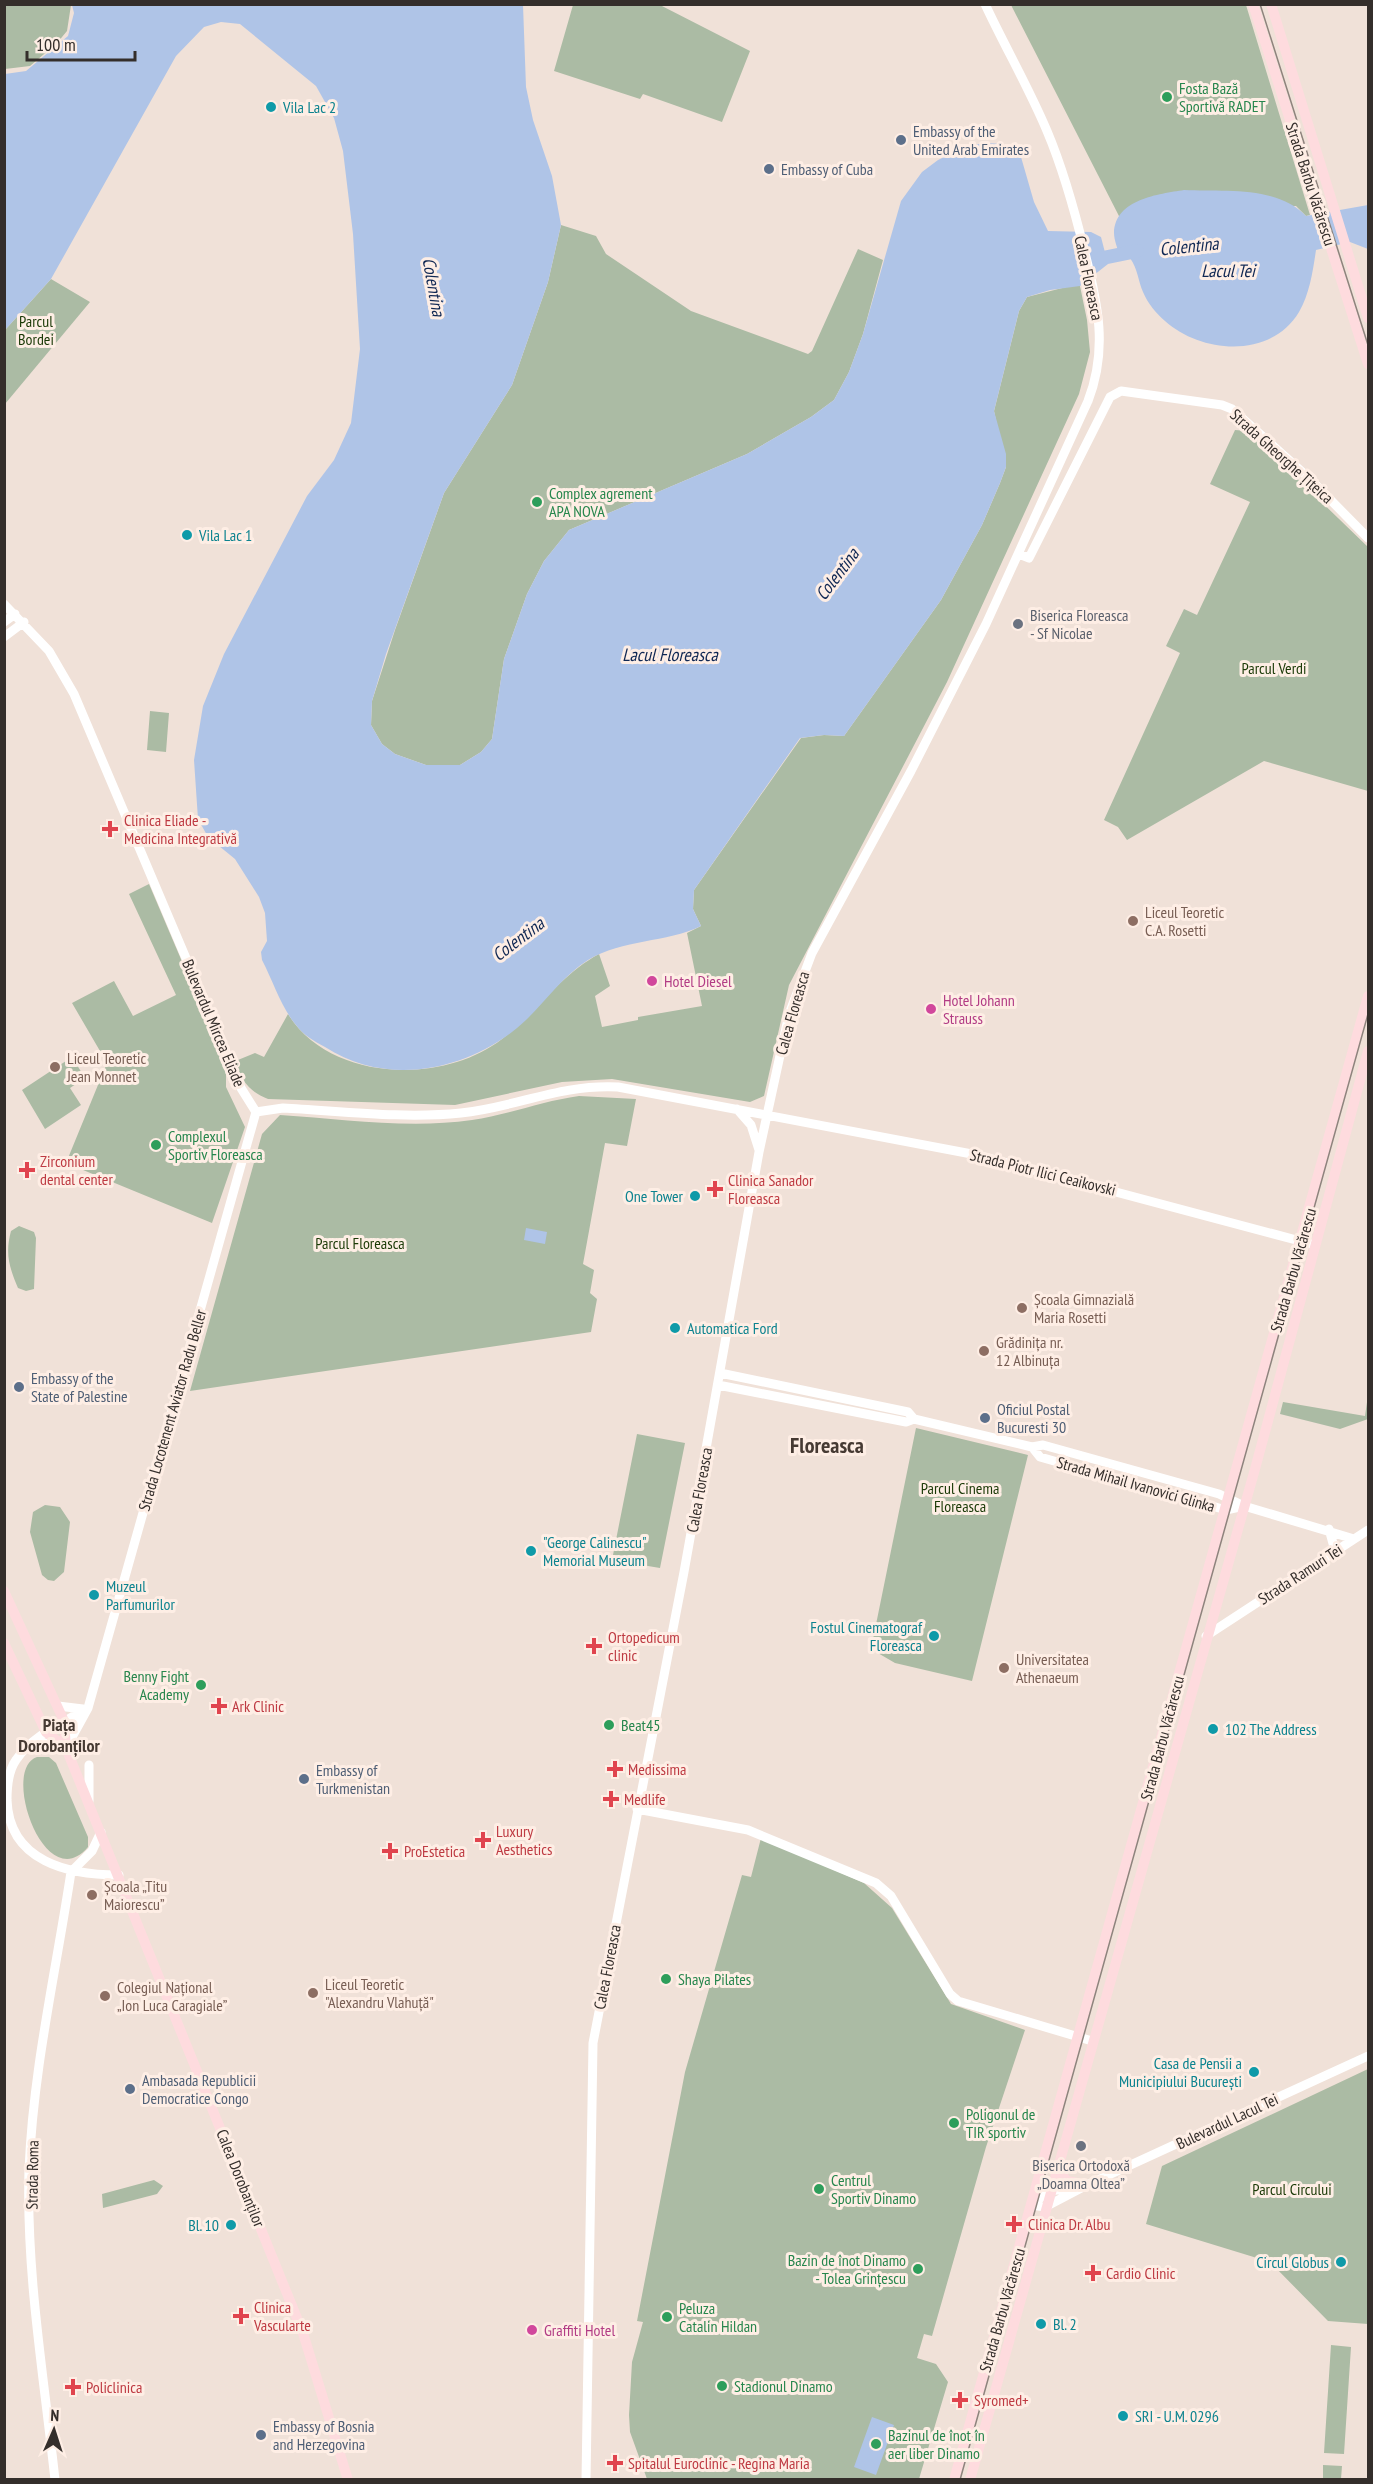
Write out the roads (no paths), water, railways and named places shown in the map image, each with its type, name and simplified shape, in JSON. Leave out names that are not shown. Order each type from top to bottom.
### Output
[{"type":"main road","name":"Strada Barbu Văcărescu","points":[[1253,4],[1368,364]]},
{"type":"main road","name":"Strada Barbu Văcărescu","points":[[1271,4],[1368,318]]},
{"type":"main road","name":"Strada Barbu Văcărescu","points":[[954,2480],[1368,996]]},
{"type":"main road","name":"Strada Barbu Văcărescu","points":[[970,2480],[1244,1506],[1368,1051]]},
{"type":"main road","name":"Calea Dorobanților","points":[[4,1591],[58,1706],[64,1721],[66,1748],[303,2333],[348,2480]]},
{"type":"main road","name":"Calea Dorobanților","points":[[4,1643],[46,1732],[66,1748]]},
{"type":"main road","points":[[1057,2168],[1066,2181],[1086,2185]]},
{"type":"street","name":"Calea Floreasca","points":[[586,2480],[592,2055],[602,1987],[684,1572],[759,1152],[789,1014],[806,964],[933,729],[1020,551],[1088,401],[1099,366],[1100,324],[1091,276],[1077,223],[1047,131],[985,4]]},
{"type":"street","name":"Strada Gheorghe Țițeica","points":[[1020,551],[1031,554],[1113,394],[1121,391],[1211,403],[1236,412],[1310,479],[1368,538]]},
{"type":"street","name":"Bulevardul Mircea Eliade","points":[[4,604],[24,622],[49,651],[74,694],[241,1088],[256,1112]]},
{"type":"street","points":[[4,621],[15,614]]},
{"type":"street","points":[[4,637],[24,622]]},
{"type":"street","points":[[256,1112],[283,1108],[453,1114],[491,1108],[567,1088],[596,1086],[631,1089],[767,1114]]},
{"type":"street","points":[[737,1108],[751,1125],[759,1152]]},
{"type":"street","name":"Strada Locotenent Aviator Radu Beller","points":[[66,1748],[88,1708],[256,1112]]},
{"type":"street","name":"Strada Piotr Ilici Ceaikovski","points":[[767,1114],[977,1155],[1315,1245]]},
{"type":"street","name":"Strada Mihail Ivanovici Glinka","points":[[720,1373],[908,1412],[914,1419]]},
{"type":"street","name":"Strada Mihail Ivanovici Glinka","points":[[718,1385],[906,1422],[914,1419],[1032,1447],[1042,1444],[1229,1498],[1244,1506],[1329,1529],[1354,1539]]},
{"type":"street","name":"Strada Mihail Ivanovici Glinka","points":[[1032,1447],[1040,1457],[1226,1510],[1244,1506]]},
{"type":"street","points":[[1328,1557],[1334,1547],[1329,1529]]},
{"type":"street","name":"Strada Ramuri Tei","points":[[1206,1636],[1368,1530]]},
{"type":"street","points":[[1213,1615],[1218,1619],[1232,1618]]},
{"type":"street","points":[[58,1706],[74,1709],[88,1708]]},
{"type":"street","points":[[88,1708],[46,1732],[27,1747],[13,1765],[8,1780],[7,1801],[11,1823],[18,1837],[36,1855],[71,1872],[119,1875]]},
{"type":"street","points":[[27,1747],[45,1743],[66,1748]]},
{"type":"street","points":[[88,1766],[89,1801]]},
{"type":"street","points":[[637,1809],[748,1830],[879,1885],[891,1896],[953,1998],[963,2004],[1092,2041]]},
{"type":"street","points":[[71,1872],[92,1851],[101,1832]]},
{"type":"street","name":"Strada Roma","points":[[55,2480],[34,2295],[29,2171],[39,2076],[71,1872]]},
{"type":"street","name":"Bulevardul Lacul Tei","points":[[1045,2207],[1086,2185],[1368,2056]]},
{"type":"street","name":"Bulevardul Lacul Tei","points":[[1031,2205],[1050,2191],[1086,2185]]},
{"type":"street","points":[[1031,2205],[1045,2207]]},
{"type":"water","name":"Lacul Floreasca","points":[[72,5],[523,5],[526,87],[533,120],[552,176],[561,225],[548,282],[512,385],[444,493],[386,654],[372,701],[371,725],[382,744],[395,754],[426,765],[460,765],[481,752],[492,739],[504,659],[527,594],[544,561],[569,530],[747,454],[811,417],[834,400],[849,372],[863,334],[901,201],[922,172],[938,160],[967,146],[985,143],[1003,144],[1015,150],[1021,157],[1034,202],[1048,231],[1091,232],[1101,237],[1108,264],[1080,286],[1050,290],[1027,297],[1019,311],[994,411],[1006,454],[1006,467],[982,525],[941,600],[844,736],[824,735],[800,738],[694,890],[693,909],[701,926],[674,936],[616,948],[588,960],[567,976],[522,1024],[491,1046],[468,1057],[444,1065],[396,1070],[348,1059],[302,1032],[286,1010],[262,960],[261,952],[267,941],[265,913],[259,897],[235,859],[208,837],[198,819],[194,760],[203,706],[224,654],[307,496],[334,460],[351,423],[360,349],[353,234],[343,151],[334,118],[316,86],[240,24],[221,22],[204,27],[176,56],[51,279],[5,330],[5,74],[26,71],[68,36],[74,13]]},
{"type":"water","name":"Lacul Tei","points":[[1184,190],[1248,192],[1264,195],[1294,206],[1306,216],[1368,205],[1368,249],[1350,242],[1316,250],[1303,305],[1287,327],[1271,338],[1254,344],[1235,346],[1216,345],[1198,340],[1180,332],[1152,308],[1130,258],[1121,260],[1114,236],[1116,222],[1122,212],[1130,206],[1151,196]]},
{"type":"water","points":[[526,1228],[547,1232],[545,1244],[524,1240]]},
{"type":"water","points":[[872,2417],[894,2425],[876,2475],[854,2467]]},
{"type":"waterway","name":"Colentina","points":[[1088,261],[1137,251]]},
{"type":"tram line","points":[[1260,4],[1368,345]]},
{"type":"tram line","points":[[960,2480],[1368,1014]]},
{"type":"place","name":"Fosta Bază Sportivă RADET","points":[[1167,97]]},
{"type":"place","name":"Vila Lac 2","points":[[271,107]]},
{"type":"place","name":"Embassy of the United Arab Emirates","points":[[901,140]]},
{"type":"place","name":"Embassy of Cuba","points":[[769,169]]},
{"type":"place","name":"Complex agrement APA NOVA","points":[[537,502]]},
{"type":"place","name":"Vila Lac 1","points":[[187,535]]},
{"type":"place","name":"Biserica Floreasca - Sf Nicolae","points":[[1018,624]]},
{"type":"place","name":"Clinica Eliade - Medicina Integrativă","points":[[110,829]]},
{"type":"place","name":"Liceul Teoretic C.A. Rosetti","points":[[1133,921]]},
{"type":"place","name":"Hotel Diesel","points":[[652,981]]},
{"type":"place","name":"Hotel Johann Strauss","points":[[931,1009]]},
{"type":"place","name":"Liceul Teoretic Jean Monnet","points":[[55,1067]]},
{"type":"place","name":"Complexul Sportiv Floreasca","points":[[156,1145]]},
{"type":"place","name":"Zirconium dental center","points":[[27,1170]]},
{"type":"place","name":"Clinica Sanador Floreasca","points":[[715,1189]]},
{"type":"place","name":"One Tower","points":[[695,1196]]},
{"type":"place","name":"Școala Gimnazială Maria Rosetti","points":[[1022,1308]]},
{"type":"place","name":"Automatica Ford","points":[[675,1328]]},
{"type":"place","name":"Grădinița nr. 12 Albinuța","points":[[984,1351]]},
{"type":"place","name":"Embassy of the State of Palestine","points":[[19,1387]]},
{"type":"place","name":"Oficiul Postal Bucuresti 30","points":[[985,1418]]},
{"type":"place","name":"\"George Calinescu\" Memorial Museum","points":[[531,1551]]},
{"type":"place","name":"Muzeul Parfumurilor","points":[[94,1595]]},
{"type":"place","name":"Fostul Cinematograf Floreasca","points":[[934,1636]]},
{"type":"place","name":"Ortopedicum clinic","points":[[594,1646]]},
{"type":"place","name":"Universitatea Athenaeum","points":[[1004,1668]]},
{"type":"place","name":"Benny Fight Academy","points":[[201,1685]]},
{"type":"place","name":"Ark Clinic","points":[[219,1706]]},
{"type":"place","name":"Beat45","points":[[609,1725]]},
{"type":"place","name":"102 The Address","points":[[1213,1729]]},
{"type":"place","name":"Medissima","points":[[615,1769]]},
{"type":"place","name":"Embassy of Turkmenistan","points":[[304,1779]]},
{"type":"place","name":"Medlife","points":[[611,1799]]},
{"type":"place","name":"Luxury Aesthetics","points":[[483,1840]]},
{"type":"place","name":"ProEstetica","points":[[390,1851]]},
{"type":"place","name":"Școala „Titu Maiorescu”","points":[[92,1895]]},
{"type":"place","name":"Shaya Pilates","points":[[666,1979]]},
{"type":"place","name":"Liceul Teoretic \"Alexandru Vlahuță\"","points":[[313,1993]]},
{"type":"place","name":"Colegiul Național „Ion Luca Caragiale”","points":[[105,1996]]},
{"type":"place","name":"Casa de Pensii a Municipiului București","points":[[1254,2072]]},
{"type":"place","name":"Ambasada Republicii Democratice Congo","points":[[130,2089]]},
{"type":"place","name":"Poligonul de TIR sportiv","points":[[954,2123]]},
{"type":"place","name":"Biserica Ortodoxă „Doamna Oltea”","points":[[1081,2146]]},
{"type":"place","name":"Centrul Sportiv Dinamo","points":[[819,2189]]},
{"type":"place","name":"Clinica Dr. Albu","points":[[1014,2224]]},
{"type":"place","name":"Bl. 10","points":[[231,2225]]},
{"type":"place","name":"Circul Globus","points":[[1341,2262]]},
{"type":"place","name":"Bazin de înot Dinamo - Tolea Grințescu","points":[[918,2269]]},
{"type":"place","name":"Cardio Clinic","points":[[1093,2273]]},
{"type":"place","name":"Clinica Vascularte","points":[[241,2316]]},
{"type":"place","name":"Peluza Catalin Hildan","points":[[667,2317]]},
{"type":"place","name":"Bl. 2","points":[[1041,2324]]},
{"type":"place","name":"Graffiti Hotel","points":[[532,2330]]},
{"type":"place","name":"Stadionul Dinamo","points":[[722,2386]]},
{"type":"place","name":"Policlinica","points":[[73,2387]]},
{"type":"place","name":"Syromed+","points":[[960,2400]]},
{"type":"place","name":"SRI - U.M. 0296","points":[[1123,2416]]},
{"type":"place","name":"Embassy of Bosnia and Herzegovina","points":[[261,2435]]},
{"type":"place","name":"Bazinul de înot în aer liber Dinamo","points":[[876,2444]]},
{"type":"place","name":"Spitalul Euroclinic - Regina Maria","points":[[615,2463]]},
{"type":"district","name":"Floreasca","points":[[827,1445]]},
{"type":"district","name":"Piața Dorobanților","points":[[59,1734]]},
{"type":"park label","name":"Parcul Bordei","points":[[36,330]]},
{"type":"park label","name":"Parcul Verdi","points":[[1274,668]]},
{"type":"park label","name":"Parcul Floreasca","points":[[360,1243]]},
{"type":"park label","name":"Parcul Cinema Floreasca","points":[[960,1497]]},
{"type":"park label","name":"Parcul Circului","points":[[1292,2189]]}]
